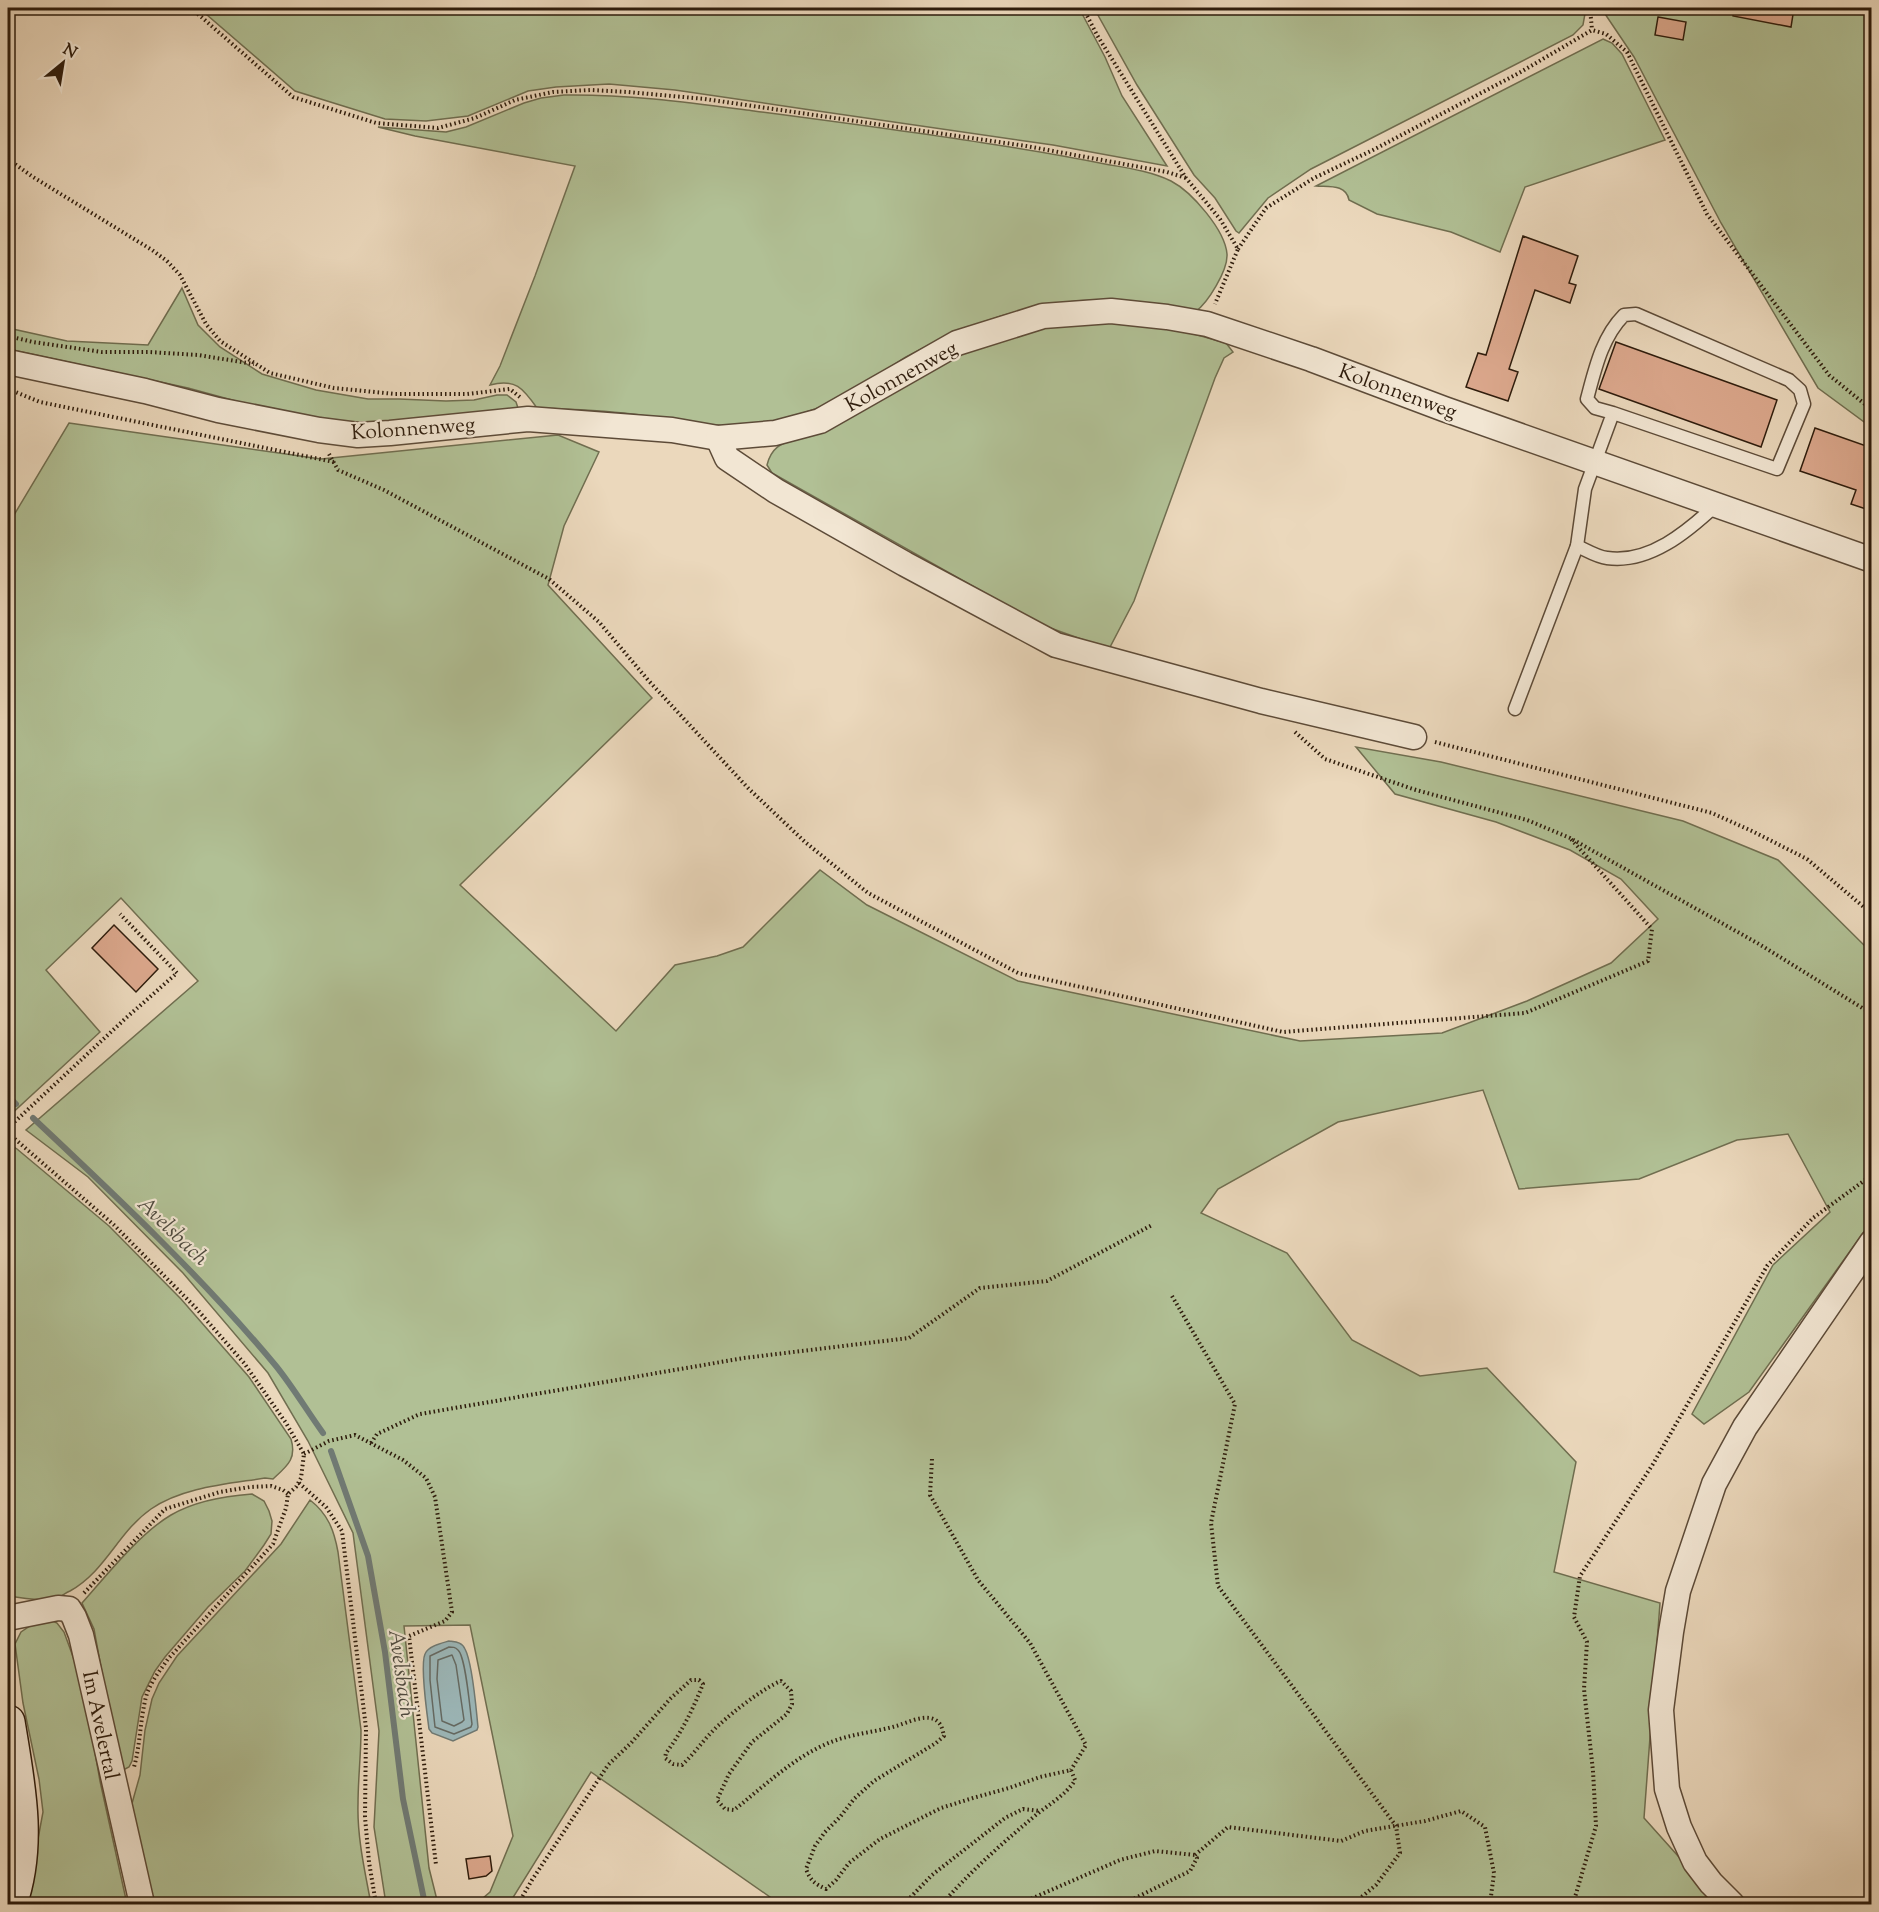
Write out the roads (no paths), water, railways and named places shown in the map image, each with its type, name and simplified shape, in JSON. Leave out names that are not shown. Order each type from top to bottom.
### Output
[{"type":"main road","points":[[8,1722],[22,1831],[20,1867],[10,1905]]},
{"type":"street","name":"Kolonnenweg","points":[[8,362],[145,391],[218,410],[319,430],[358,435],[528,419],[672,430],[718,438],[776,433],[820,421],[957,343],[1043,316],[1111,311],[1207,324],[1872,560]]},
{"type":"street","points":[[718,438],[727,458],[776,491],[1056,645],[1261,701],[1414,737]]},
{"type":"street","points":[[1732,1905],[1695,1862],[1679,1827],[1667,1790],[1661,1710],[1678,1591],[1714,1484],[1745,1427],[1872,1242]]},
{"type":"street","name":"Im Avelertal","points":[[8,1618],[58,1608],[69,1609],[74,1617],[81,1635],[142,1905]]},
{"type":"lane","points":[[1636,314],[1789,380],[1800,390],[1804,404],[1777,469],[1613,413],[1595,408],[1587,399],[1600,355],[1614,326],[1624,315],[1636,314]]},
{"type":"lane","points":[[1515,709],[1576,546],[1585,489],[1613,413]]},
{"type":"lane","points":[[1576,546],[1606,558],[1634,558],[1665,544],[1690,529],[1716,505]]},
{"type":"water","points":[[449,1641],[462,1645],[468,1656],[478,1727],[477,1730],[453,1741],[432,1733],[429,1729],[424,1679],[425,1654],[436,1645]]},
{"type":"waterway","name":"Avelsbach","points":[[8,1096],[16,1104]]},
{"type":"waterway","name":"Avelsbach","points":[[33,1118],[219,1301],[276,1366],[323,1433]]},
{"type":"waterway","name":"Avelsbach","points":[[331,1451],[368,1556],[385,1652],[403,1799],[425,1904]]}]
